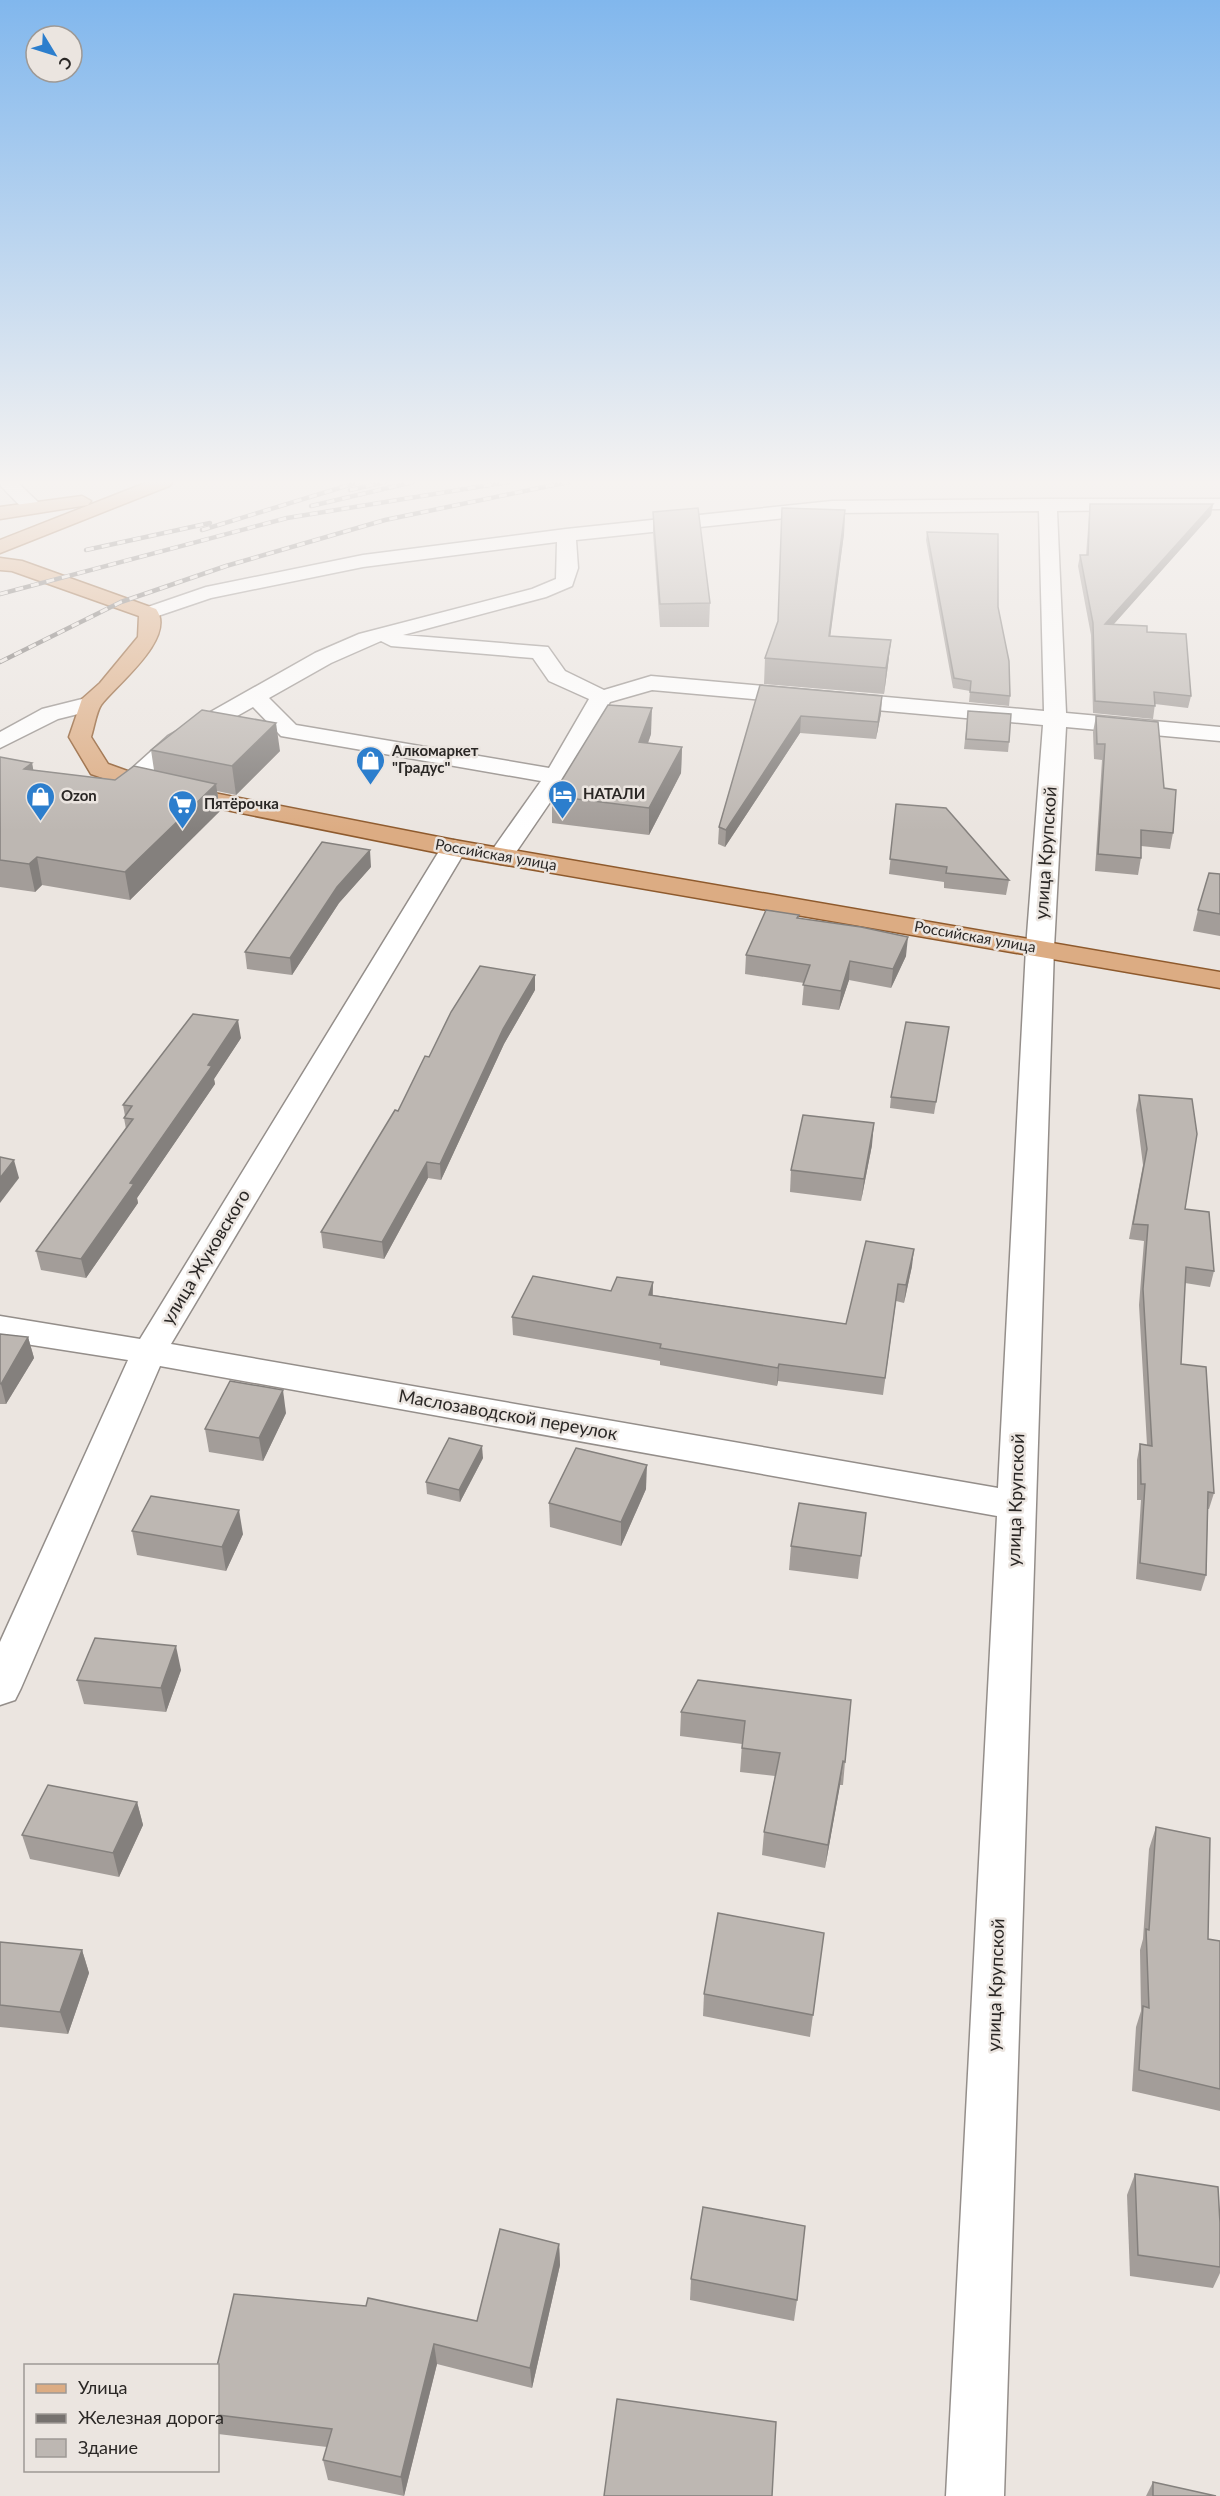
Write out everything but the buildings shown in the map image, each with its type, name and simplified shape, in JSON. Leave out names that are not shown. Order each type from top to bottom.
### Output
[{"type":"main road","points":[[106,598],[149,613]]},
{"type":"main road","name":"Российская улица","points":[[149,613],[148,638],[108,688],[90,704],[80,737],[99,769],[152,788],[454,848],[1220,980]]},
{"type":"street","points":[[149,613],[190,598]]},
{"type":"street","points":[[131,780],[176,741],[255,696],[366,638],[515,598]]},
{"type":"street","name":"улица Крупской","points":[[975,2496],[1040,948],[1055,720],[1051,598]]},
{"type":"street","points":[[366,638],[540,652],[557,676],[602,696],[651,683],[1220,734]]},
{"type":"street","points":[[255,696],[288,731],[556,776]]},
{"type":"street","points":[[501,856],[556,776],[602,696]]},
{"type":"street","points":[[0,741],[50,714],[90,704]]},
{"type":"street","name":"улица Жуковского","points":[[0,1688],[149,1352],[454,848]]},
{"type":"street","name":"Маслозаводской переулок","points":[[0,1328],[149,1352],[1016,1505]]},
{"type":"railway","points":[[0,662],[131,598]]},
{"type":"place","name":"Алкомаркет \"Градус\"","points":[[371,786]]},
{"type":"place","name":"НАТАЛИ","points":[[562,820]]},
{"type":"place","name":"Ozon","points":[[40,822]]},
{"type":"place","name":"Пятёрочка","points":[[183,830]]}]
